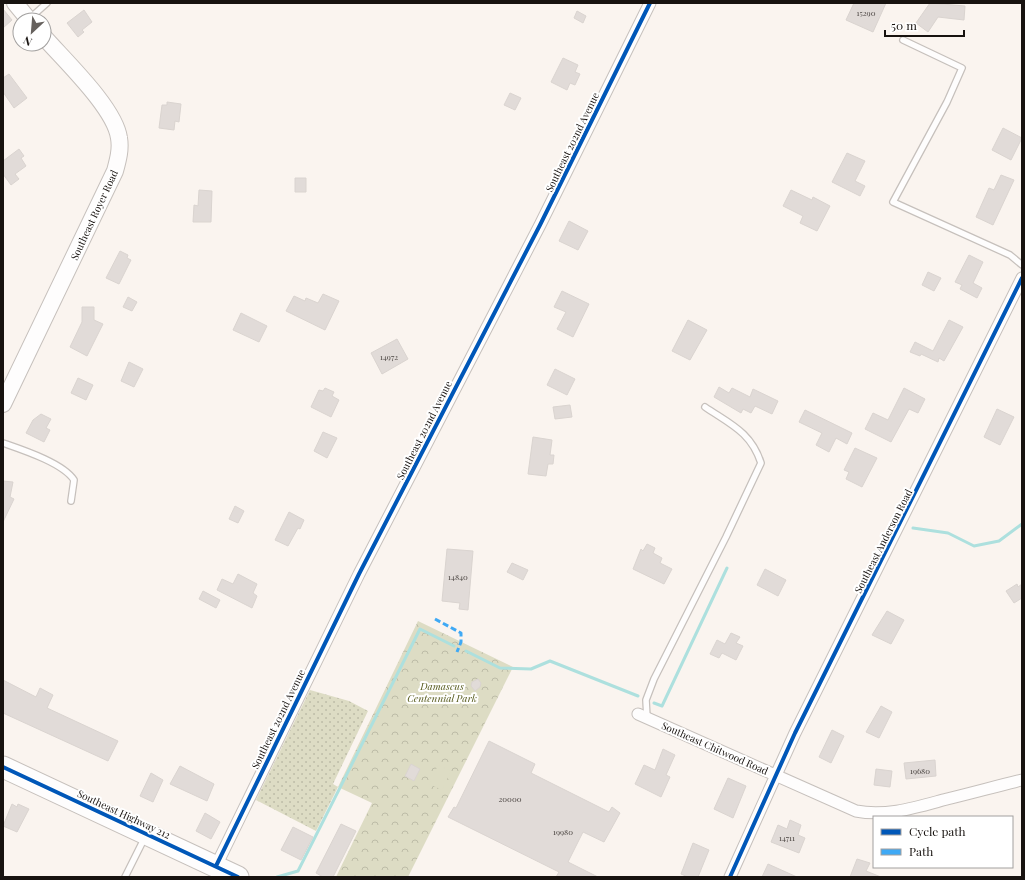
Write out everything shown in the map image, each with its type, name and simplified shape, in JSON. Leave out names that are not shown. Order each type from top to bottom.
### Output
[{"type":"highway","name":"Southeast Highway 212","points":[[3,767],[238,877]]},
{"type":"street","points":[[15,3],[22,12]]},
{"type":"street","name":"Southeast 202nd Avenue","points":[[216,866],[359,574],[540,225],[650,3]]},
{"type":"street","name":"Southeast Royer Road","points":[[3,404],[115,171],[120,148],[119,137],[111,117],[96,96],[52,46]]},
{"type":"street","name":"Southeast Anderson Road","points":[[730,877],[776,775],[1022,278]]},
{"type":"street","name":"Southeast Chitwood Road","points":[[643,716],[856,811],[875,814],[913,808],[1022,780]]},
{"type":"lane","points":[[37,12],[47,3]]},
{"type":"lane","points":[[903,40],[962,68],[946,102],[893,202],[1010,255],[1022,265]]},
{"type":"lane","points":[[643,716],[646,700],[654,679],[726,537],[761,463],[757,450],[748,436],[705,407]]},
{"type":"lane","points":[[3,443],[32,454],[70,473],[74,480],[71,501]]},
{"type":"lane","points":[[125,877],[147,834]]},
{"type":"green space","name":"Damascus Centennial Park","points":[[418,621],[513,667],[408,877],[336,877],[372,803],[338,787]]},
{"type":"green space","points":[[310,690],[349,701],[368,711],[333,784],[338,787],[316,831],[256,800]]},
{"type":"green space","points":[[438,765],[451,771],[442,790],[429,784]]},
{"type":"building","points":[[854,3],[886,3],[873,32],[846,20]]},
{"type":"building","points":[[930,3],[965,6],[964,20],[938,17],[928,32],[916,23]]},
{"type":"building","points":[[3,9],[12,20],[3,28]]},
{"type":"building","points":[[84,10],[92,22],[82,30],[84,32],[78,37],[67,23]]},
{"type":"building","points":[[577,11],[586,16],[583,23],[574,18]]},
{"type":"building","points":[[563,58],[578,65],[575,72],[580,74],[575,85],[570,83],[567,90],[551,82]]},
{"type":"building","points":[[9,74],[27,98],[14,108],[3,92],[3,78]]},
{"type":"building","points":[[510,93],[521,98],[515,110],[504,105]]},
{"type":"building","points":[[167,102],[181,104],[179,122],[175,121],[174,130],[159,128],[162,105],[167,105]]},
{"type":"building","points":[[1003,128],[1022,138],[1011,160],[992,150]]},
{"type":"building","points":[[19,149],[24,156],[21,158],[26,166],[15,174],[19,179],[11,185],[3,174],[3,161]]},
{"type":"building","points":[[847,153],[865,161],[855,181],[865,186],[860,196],[832,182]]},
{"type":"building","points":[[1001,175],[1014,180],[993,225],[976,217],[989,188],[994,190]]},
{"type":"building","points":[[295,178],[306,178],[306,192],[295,192]]},
{"type":"building","points":[[199,190],[212,191],[211,222],[193,222],[194,205],[198,206]]},
{"type":"building","points":[[791,190],[812,200],[813,197],[830,206],[817,231],[800,223],[803,216],[783,206]]},
{"type":"building","points":[[569,221],[588,231],[578,250],[559,241]]},
{"type":"building","points":[[120,251],[128,255],[127,258],[131,260],[119,284],[106,278]]},
{"type":"building","points":[[969,255],[983,262],[973,283],[982,288],[977,298],[960,289],[962,285],[955,282]]},
{"type":"building","points":[[928,272],[941,278],[934,291],[922,285]]},
{"type":"building","points":[[562,291],[589,304],[573,337],[557,329],[566,312],[554,307]]},
{"type":"building","points":[[323,294],[339,301],[325,330],[286,311],[294,296],[305,301],[306,298],[318,303]]},
{"type":"building","points":[[128,297],[137,302],[132,311],[123,307]]},
{"type":"building","points":[[82,307],[94,307],[94,320],[103,324],[87,356],[70,347],[82,322]]},
{"type":"building","points":[[241,313],[267,326],[259,342],[233,330]]},
{"type":"building","points":[[688,320],[707,330],[690,360],[672,351]]},
{"type":"building","points":[[949,320],[963,327],[944,361],[939,358],[938,362],[921,354],[920,356],[910,352],[915,342],[933,351]]},
{"type":"building","points":[[397,339],[408,359],[382,374],[371,353]]},
{"type":"building","points":[[129,362],[143,369],[134,387],[121,381]]},
{"type":"building","points":[[555,369],[575,379],[567,395],[547,385]]},
{"type":"building","points":[[78,378],[93,385],[86,400],[71,393]]},
{"type":"building","points":[[719,387],[729,393],[732,388],[750,397],[753,389],[778,401],[772,414],[755,406],[751,413],[743,409],[741,413],[714,397]]},
{"type":"building","points":[[325,388],[334,392],[332,396],[339,400],[331,417],[311,407],[319,390],[323,391]]},
{"type":"building","points":[[904,388],[925,399],[918,413],[909,409],[891,442],[865,429],[873,413],[888,420]]},
{"type":"building","points":[[570,405],[572,417],[555,419],[553,407]]},
{"type":"building","points":[[997,409],[1014,417],[1000,445],[984,437]]},
{"type":"building","points":[[805,410],[852,433],[847,444],[836,438],[829,452],[816,445],[822,433],[799,422]]},
{"type":"building","points":[[41,414],[51,419],[46,428],[50,430],[44,442],[26,433],[33,420]]},
{"type":"building","points":[[323,432],[337,438],[327,458],[314,451]]},
{"type":"building","points":[[533,437],[552,440],[550,455],[554,455],[553,464],[548,464],[546,476],[528,474]]},
{"type":"building","points":[[855,448],[877,458],[862,487],[846,479],[849,472],[844,470]]},
{"type":"building","points":[[3,481],[13,482],[10,497],[14,499],[3,522]]},
{"type":"building","points":[[235,506],[244,511],[238,523],[229,519]]},
{"type":"building","points":[[289,512],[304,520],[300,529],[298,528],[288,546],[275,540]]},
{"type":"building","points":[[647,544],[655,548],[653,553],[662,558],[660,563],[672,569],[664,584],[633,569],[641,549],[643,551]]},
{"type":"building","points":[[447,549],[473,551],[468,610],[459,609],[460,603],[442,601]]},
{"type":"building","points":[[512,563],[528,570],[523,580],[507,572]]},
{"type":"building","points":[[765,569],[786,580],[778,596],[757,585]]},
{"type":"building","points":[[238,574],[257,584],[253,593],[257,596],[252,608],[217,590],[222,579],[233,584]]},
{"type":"building","points":[[1017,584],[1018,587],[1022,584],[1022,598],[1014,603],[1006,591]]},
{"type":"building","points":[[203,591],[220,600],[216,608],[199,599]]},
{"type":"building","points":[[887,611],[904,620],[891,644],[872,635]]},
{"type":"building","points":[[731,633],[740,637],[736,643],[743,646],[736,660],[722,653],[719,658],[710,654],[717,640],[725,644]]},
{"type":"building","points":[[478,679],[481,683],[480,687],[475,691],[471,686],[472,682]]},
{"type":"building","points":[[3,680],[36,697],[40,688],[53,695],[47,708],[118,741],[108,761],[3,713]]},
{"type":"building","points":[[881,706],[892,712],[879,738],[866,732]]},
{"type":"building","points":[[832,730],[844,736],[831,763],[819,757]]},
{"type":"building","points":[[489,741],[535,764],[531,773],[609,812],[612,807],[620,813],[604,842],[583,832],[568,862],[598,877],[556,877],[559,872],[448,817],[454,807],[456,808]]},
{"type":"building","points":[[663,749],[675,755],[666,775],[670,777],[661,797],[635,784],[644,765],[655,770]]},
{"type":"building","points":[[935,760],[936,776],[906,779],[904,763]]},
{"type":"building","points":[[411,764],[420,769],[414,781],[405,776]]},
{"type":"building","points":[[180,766],[214,784],[207,801],[170,784]]},
{"type":"building","points":[[876,769],[892,771],[890,787],[874,785]]},
{"type":"building","points":[[151,773],[163,780],[153,802],[140,796]]},
{"type":"building","points":[[728,778],[746,786],[733,818],[714,809]]},
{"type":"building","points":[[12,804],[17,807],[18,804],[29,809],[17,832],[3,826]]},
{"type":"building","points":[[205,813],[220,822],[211,839],[196,831]]},
{"type":"building","points":[[790,820],[801,825],[798,835],[805,838],[799,853],[771,842],[778,825],[787,829]]},
{"type":"building","points":[[341,824],[356,831],[333,877],[323,877],[316,873]]},
{"type":"building","points":[[293,827],[313,837],[301,860],[281,850]]},
{"type":"building","points":[[693,843],[709,850],[698,877],[688,877],[681,874]]},
{"type":"building","points":[[857,859],[870,863],[866,871],[881,877],[850,877]]},
{"type":"building","points":[[768,864],[797,877],[762,877]]},
{"type":"waterway","points":[[913,528],[948,533],[974,546],[999,541],[1022,524]]},
{"type":"waterway","points":[[654,703],[662,706],[727,568]]},
{"type":"waterway","points":[[277,877],[298,871],[420,629],[454,646]]},
{"type":"waterway","points":[[466,651],[500,668],[531,669],[550,661],[638,696]]},
{"type":"marked path","points":[[435,619],[461,633],[461,642],[457,652]]},
{"type":"cycle path","points":[[216,866],[359,574],[540,225],[650,3]]},
{"type":"cycle path","points":[[730,877],[795,733],[1022,278]]},
{"type":"cycle path","points":[[3,767],[238,877]]}]
